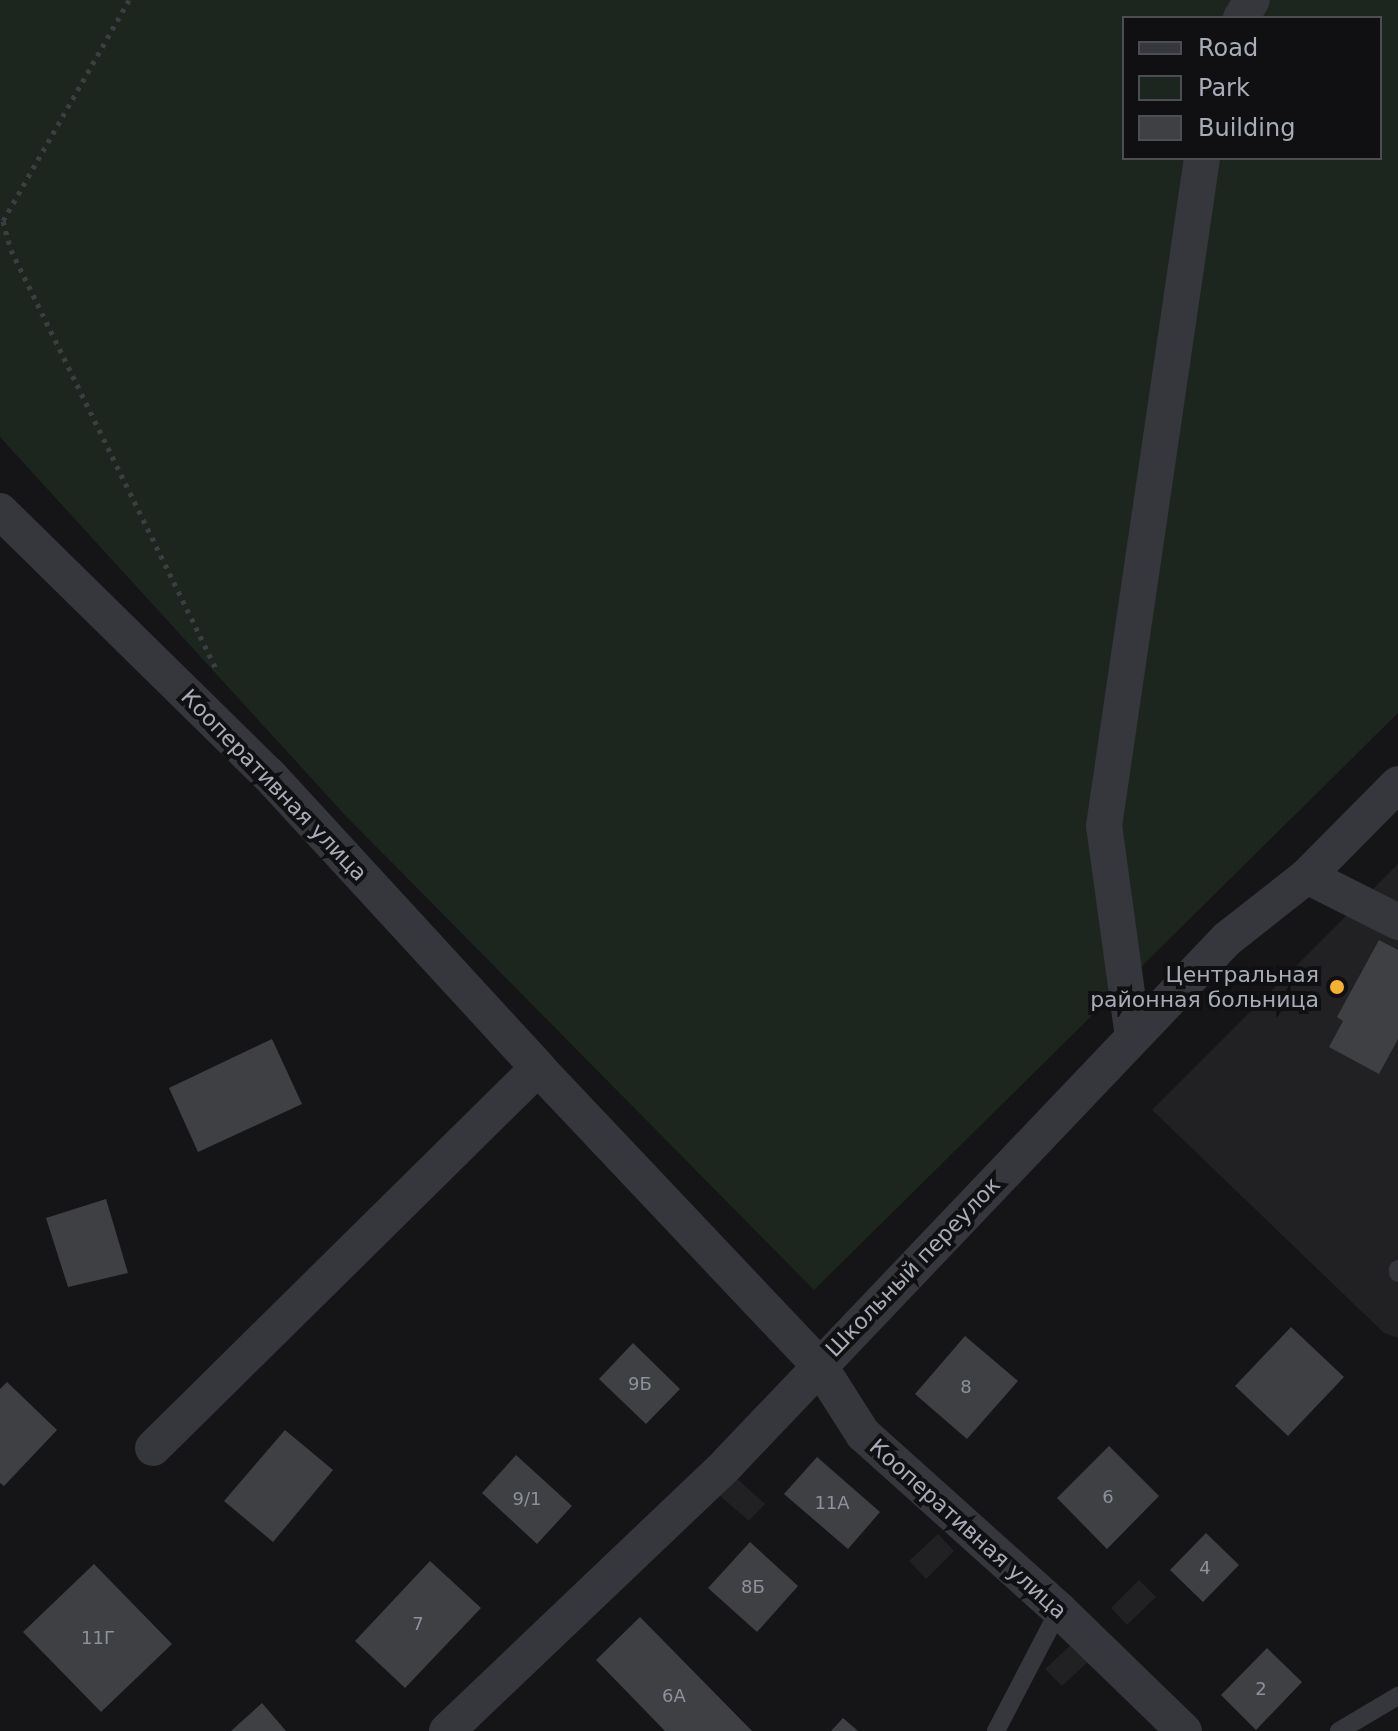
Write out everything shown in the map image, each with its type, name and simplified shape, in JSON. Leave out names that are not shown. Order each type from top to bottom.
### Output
[{"type":"street","points":[[1133,1037],[1104,826],[1202,160]]},
{"type":"street","name":"Кооперативная улица","points":[[0,511],[269,775],[538,1068],[819,1365],[863,1434],[1059,1610],[1184,1731]]},
{"type":"street","name":"Школьный переулок","points":[[447,1731],[728,1463],[1227,939],[1307,876],[1398,784]]},
{"type":"street","points":[[1307,876],[1398,922]]},
{"type":"street","points":[[153,1448],[538,1068]]},
{"type":"lane","points":[[996,1731],[1059,1610]]},
{"type":"lane","points":[[1339,1731],[1398,1696]]},
{"type":"path","points":[[129,0],[3,221],[11,250],[220,676]]},
{"type":"shaded area","name":"Центральная районная больница","points":[[1398,864],[1398,1338],[1384,1333],[1152,1110]]},
{"type":"shaded area","points":[[735,1477],[765,1504],[749,1521],[719,1495]]},
{"type":"shaded area","points":[[938,1534],[954,1551],[926,1579],[909,1561]]},
{"type":"shaded area","points":[[1139,1580],[1156,1597],[1127,1625],[1111,1608]]},
{"type":"shaded area","points":[[1074,1642],[1091,1659],[1062,1686],[1045,1669]]},
{"type":"green space","points":[[0,0],[1398,0],[1398,713],[814,1290],[344,814],[0,437]]},
{"type":"building","points":[[1379,940],[1398,950],[1398,1039],[1379,1074],[1329,1047],[1343,1021],[1337,1017]]},
{"type":"building","points":[[272,1039],[302,1104],[198,1152],[169,1088]]},
{"type":"building","points":[[106,1199],[128,1273],[68,1287],[46,1218]]},
{"type":"building","points":[[1291,1327],[1344,1377],[1288,1436],[1235,1386]]},
{"type":"building","points":[[965,1336],[1018,1381],[967,1439],[915,1394]]},
{"type":"building","points":[[633,1343],[680,1389],[646,1424],[599,1379]]},
{"type":"building","points":[[7,1382],[57,1430],[4,1486],[0,1483],[0,1389]]},
{"type":"building","points":[[285,1430],[333,1470],[273,1542],[224,1501]]},
{"type":"building","points":[[1109,1446],[1159,1496],[1107,1549],[1057,1498]]},
{"type":"building","points":[[516,1455],[572,1506],[537,1544],[482,1493]]},
{"type":"building","points":[[817,1457],[880,1512],[848,1549],[784,1494]]},
{"type":"building","points":[[1206,1533],[1239,1565],[1203,1602],[1170,1570]]},
{"type":"building","points":[[750,1542],[798,1586],[757,1632],[708,1588]]},
{"type":"building","points":[[430,1561],[481,1608],[405,1688],[355,1641]]},
{"type":"building","points":[[94,1564],[172,1644],[101,1712],[23,1632]]},
{"type":"building","points":[[640,1617],[752,1731],[665,1731],[596,1660]]},
{"type":"building","points":[[1267,1648],[1302,1682],[1256,1730],[1221,1695]]},
{"type":"building","points":[[262,1703],[286,1731],[231,1731]]},
{"type":"building","points":[[843,1718],[858,1731],[831,1731]]},
{"type":"place","name":"Центральная районная больница","points":[[1337,987]]}]
